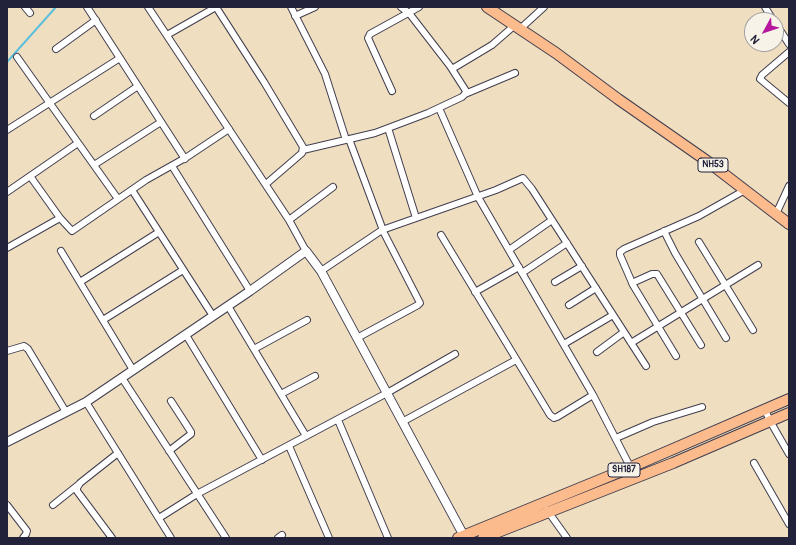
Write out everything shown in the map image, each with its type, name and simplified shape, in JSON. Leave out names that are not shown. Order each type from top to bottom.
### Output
[{"type":"main road","name":"NH53","points":[[487,7],[556,53],[618,99],[707,161],[789,224]]},
{"type":"main road","name":"SH187","points":[[461,537],[789,400]]},
{"type":"main road","name":"SH187","points":[[483,538],[496,536],[548,512],[636,478],[789,413]]},
{"type":"street","points":[[25,7],[30,13]]},
{"type":"street","points":[[87,7],[185,158]]},
{"type":"street","points":[[148,7],[266,184],[318,268],[387,393],[461,537]]},
{"type":"street","points":[[167,35],[216,7],[264,82],[303,150]]},
{"type":"street","points":[[291,7],[325,74],[348,140],[388,244],[420,303],[357,338]]},
{"type":"street","points":[[295,16],[315,7]]},
{"type":"street","points":[[401,7],[410,13],[452,69],[466,91],[465,94]]},
{"type":"street","points":[[392,91],[368,38],[370,34],[419,7]]},
{"type":"street","points":[[452,69],[492,45],[544,7]]},
{"type":"street","points":[[56,49],[96,20]]},
{"type":"street","points":[[789,52],[762,75],[760,80],[789,103]]},
{"type":"street","points":[[17,57],[118,199]]},
{"type":"street","points":[[7,130],[120,58]]},
{"type":"street","points":[[266,184],[302,153],[303,150],[370,135],[440,108],[465,94],[515,73]]},
{"type":"street","points":[[94,116],[138,86]]},
{"type":"street","points":[[440,108],[480,199],[593,395],[636,478]]},
{"type":"street","points":[[94,165],[161,122]]},
{"type":"street","points":[[388,128],[416,218]]},
{"type":"street","points":[[30,176],[60,218],[72,231],[146,180],[172,166],[229,129]]},
{"type":"street","points":[[7,192],[78,143]]},
{"type":"street","points":[[172,166],[250,291]]},
{"type":"street","points":[[318,268],[383,232],[416,218],[480,199],[522,178],[526,180],[532,189],[646,366]]},
{"type":"street","points":[[776,214],[789,186]]},
{"type":"street","points":[[289,220],[333,187]]},
{"type":"street","points":[[132,190],[213,316]]},
{"type":"street","points":[[676,356],[632,284],[620,252],[699,216],[744,190]]},
{"type":"street","points":[[7,248],[60,218]]},
{"type":"street","points":[[509,250],[552,220]]},
{"type":"street","points":[[664,231],[673,251],[726,338]]},
{"type":"street","points":[[80,282],[159,232]]},
{"type":"street","points":[[440,234],[552,417],[557,417],[593,395]]},
{"type":"street","points":[[699,242],[753,330]]},
{"type":"street","points":[[475,292],[520,270],[567,243]]},
{"type":"street","points":[[61,251],[133,370]]},
{"type":"street","points":[[8,440],[86,402],[213,316],[230,310],[250,291],[308,253]]},
{"type":"street","points":[[631,343],[758,265]]},
{"type":"street","points":[[555,282],[582,266]]},
{"type":"street","points":[[103,320],[183,270]]},
{"type":"street","points":[[632,284],[652,274],[656,274],[701,345]]},
{"type":"street","points":[[569,305],[596,288]]},
{"type":"street","points":[[230,310],[306,436]]},
{"type":"street","points":[[564,344],[613,315]]},
{"type":"street","points":[[254,349],[306,320]]},
{"type":"street","points":[[597,352],[624,332]]},
{"type":"street","points":[[186,335],[262,460]]},
{"type":"street","points":[[7,351],[24,346],[28,349],[66,412]]},
{"type":"street","points":[[159,518],[197,494],[338,420],[455,354]]},
{"type":"street","points":[[402,422],[516,360]]},
{"type":"street","points":[[281,394],[315,376]]},
{"type":"street","points":[[122,378],[226,538]]},
{"type":"street","points":[[169,451],[191,434],[171,401]]},
{"type":"street","points":[[86,402],[171,538]]},
{"type":"street","points":[[616,438],[653,422],[702,407]]},
{"type":"street","points":[[765,410],[789,454]]},
{"type":"street","points":[[338,420],[388,538]]},
{"type":"street","points":[[289,446],[329,538]]},
{"type":"street","points":[[53,505],[118,452]]},
{"type":"street","points":[[754,463],[789,524]]},
{"type":"street","points":[[78,485],[78,491],[112,538]]},
{"type":"street","points":[[543,503],[567,538]]},
{"type":"street","points":[[7,505],[27,531],[22,538]]},
{"type":"waterway","points":[[7,62],[56,7]]}]
